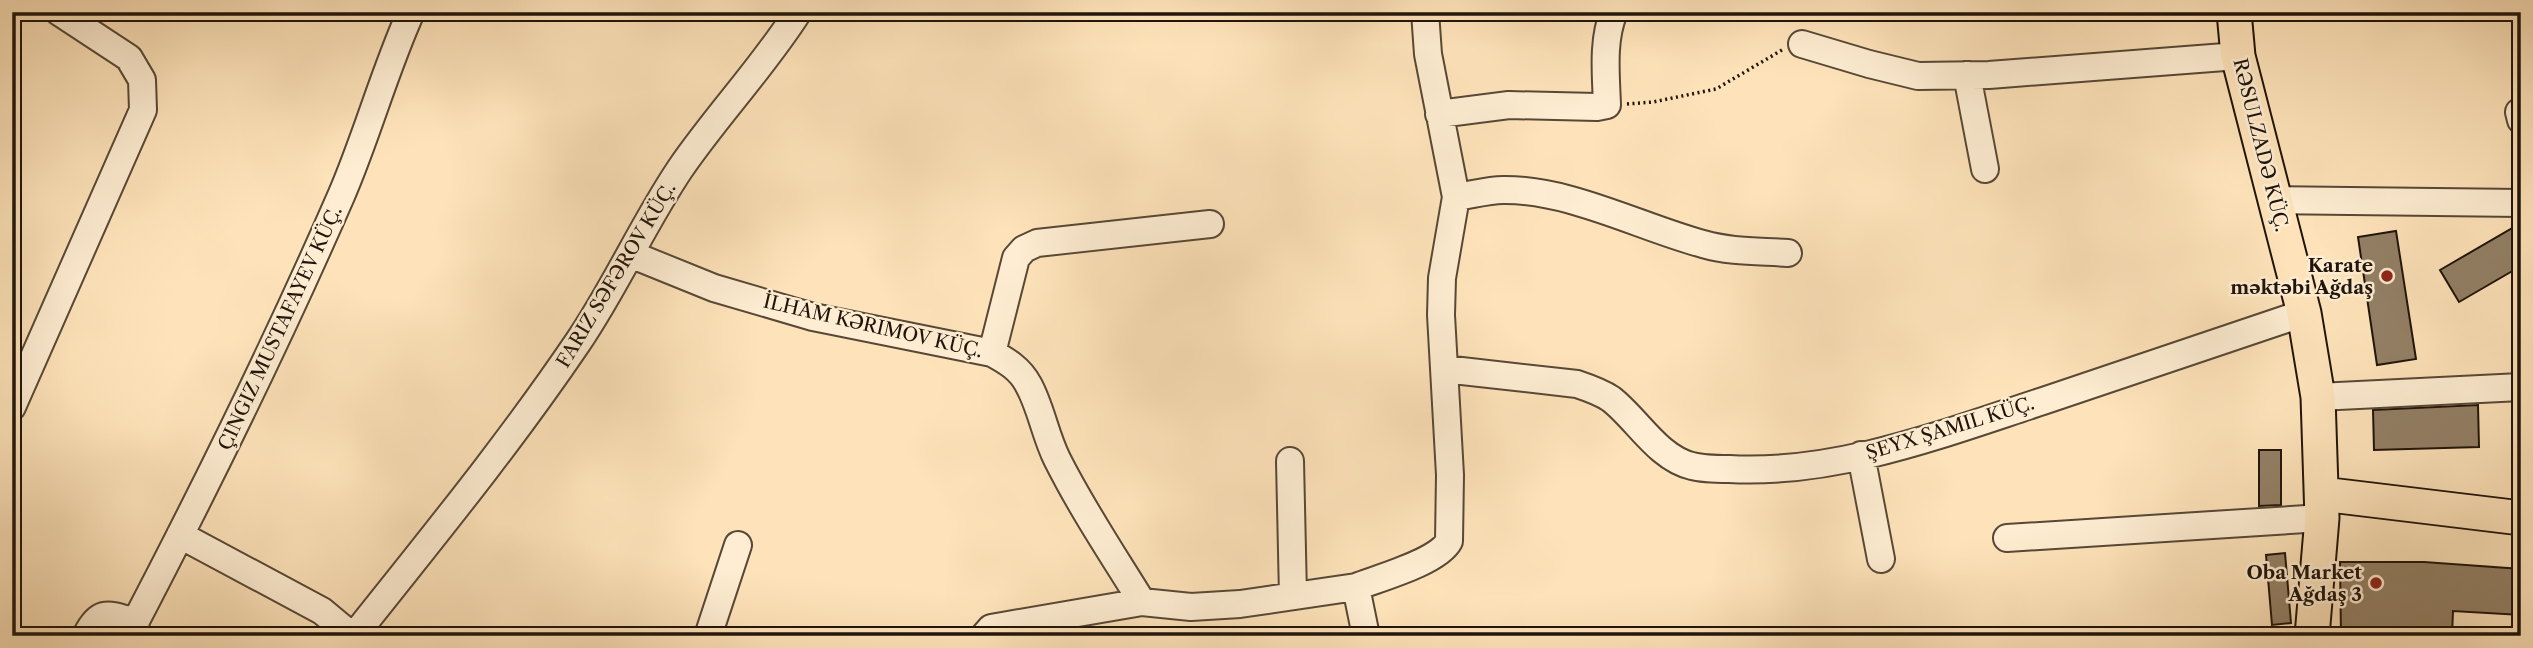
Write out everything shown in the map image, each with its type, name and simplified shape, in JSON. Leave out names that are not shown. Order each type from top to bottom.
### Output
[{"type":"main road","name":"RƏSULZADƏ KÜÇ.","points":[[2234,12],[2238,56],[2304,313],[2318,397],[2322,506],[2312,636]]},
{"type":"main road","points":[[2322,506],[2521,518]]},
{"type":"street","points":[[12,407],[143,110],[142,80],[129,58],[59,12]]},
{"type":"street","name":"ÇINGIZ MUSTAFAYEV KÜÇ.","points":[[132,629],[213,472],[299,292],[344,190],[411,12]]},
{"type":"street","name":"FARIZ SƏFƏROV KÜÇ.","points":[[353,636],[487,468],[540,396],[580,339],[660,198],[798,12]]},
{"type":"street","points":[[984,636],[991,628],[1142,602],[1191,607],[1240,604],[1356,587],[1433,557],[1446,548],[1449,541],[1450,475],[1442,278],[1456,197],[1428,54],[1424,12]]},
{"type":"street","points":[[1439,114],[1509,105],[1607,105],[1606,57],[1610,21],[1614,12]]},
{"type":"street","points":[[1802,44],[1918,76],[2238,56]]},
{"type":"street","points":[[1967,75],[1984,169]]},
{"type":"street","points":[[1456,197],[1501,190],[1531,192],[1590,206],[1705,245],[1788,253]]},
{"type":"street","points":[[2275,200],[2521,203]]},
{"type":"street","points":[[992,353],[1016,258],[1024,248],[1037,243],[1210,224]]},
{"type":"street","name":"İLHAM KƏRIMOV KÜÇ.","points":[[630,254],[714,288],[813,317],[992,353],[1019,370],[1028,384],[1055,456],[1073,490],[1142,602]]},
{"type":"street","name":"ŞEYX ŞAMIL KÜÇ.","points":[[1444,369],[1577,384],[1596,390],[1611,399],[1663,450],[1678,461],[1692,466],[1779,470],[1922,441],[2304,313]]},
{"type":"street","points":[[2318,397],[2521,387]]},
{"type":"street","points":[[1861,455],[1881,559]]},
{"type":"street","points":[[1290,461],[1293,596]]},
{"type":"street","points":[[2007,538],[2322,506]]},
{"type":"street","points":[[180,535],[322,611],[353,636]]},
{"type":"street","points":[[708,636],[738,545]]},
{"type":"street","points":[[1356,587],[1366,636]]},
{"type":"street","points":[[86,636],[99,617],[107,614],[132,629]]},
{"type":"path","points":[[1607,105],[1653,102],[1716,89],[1789,45],[1802,44]]},
{"type":"building","points":[[2521,223],[2521,266],[2459,302],[2440,270]]},
{"type":"building","points":[[2396,231],[2416,359],[2377,365],[2358,237]]},
{"type":"building","points":[[2478,405],[2479,447],[2374,450],[2373,410]]},
{"type":"building","points":[[2259,450],[2281,450],[2281,505],[2259,506]]},
{"type":"building","points":[[2285,553],[2291,623],[2272,625],[2266,555]]},
{"type":"building","points":[[2340,562],[2424,562],[2521,569],[2521,615],[2453,611],[2452,636],[2341,636]]},
{"type":"place","name":"Karate məktəbi Ağdaş","points":[[2387,276]]},
{"type":"place","name":"Oba Market Ağdaş 3","points":[[2376,583]]}]
